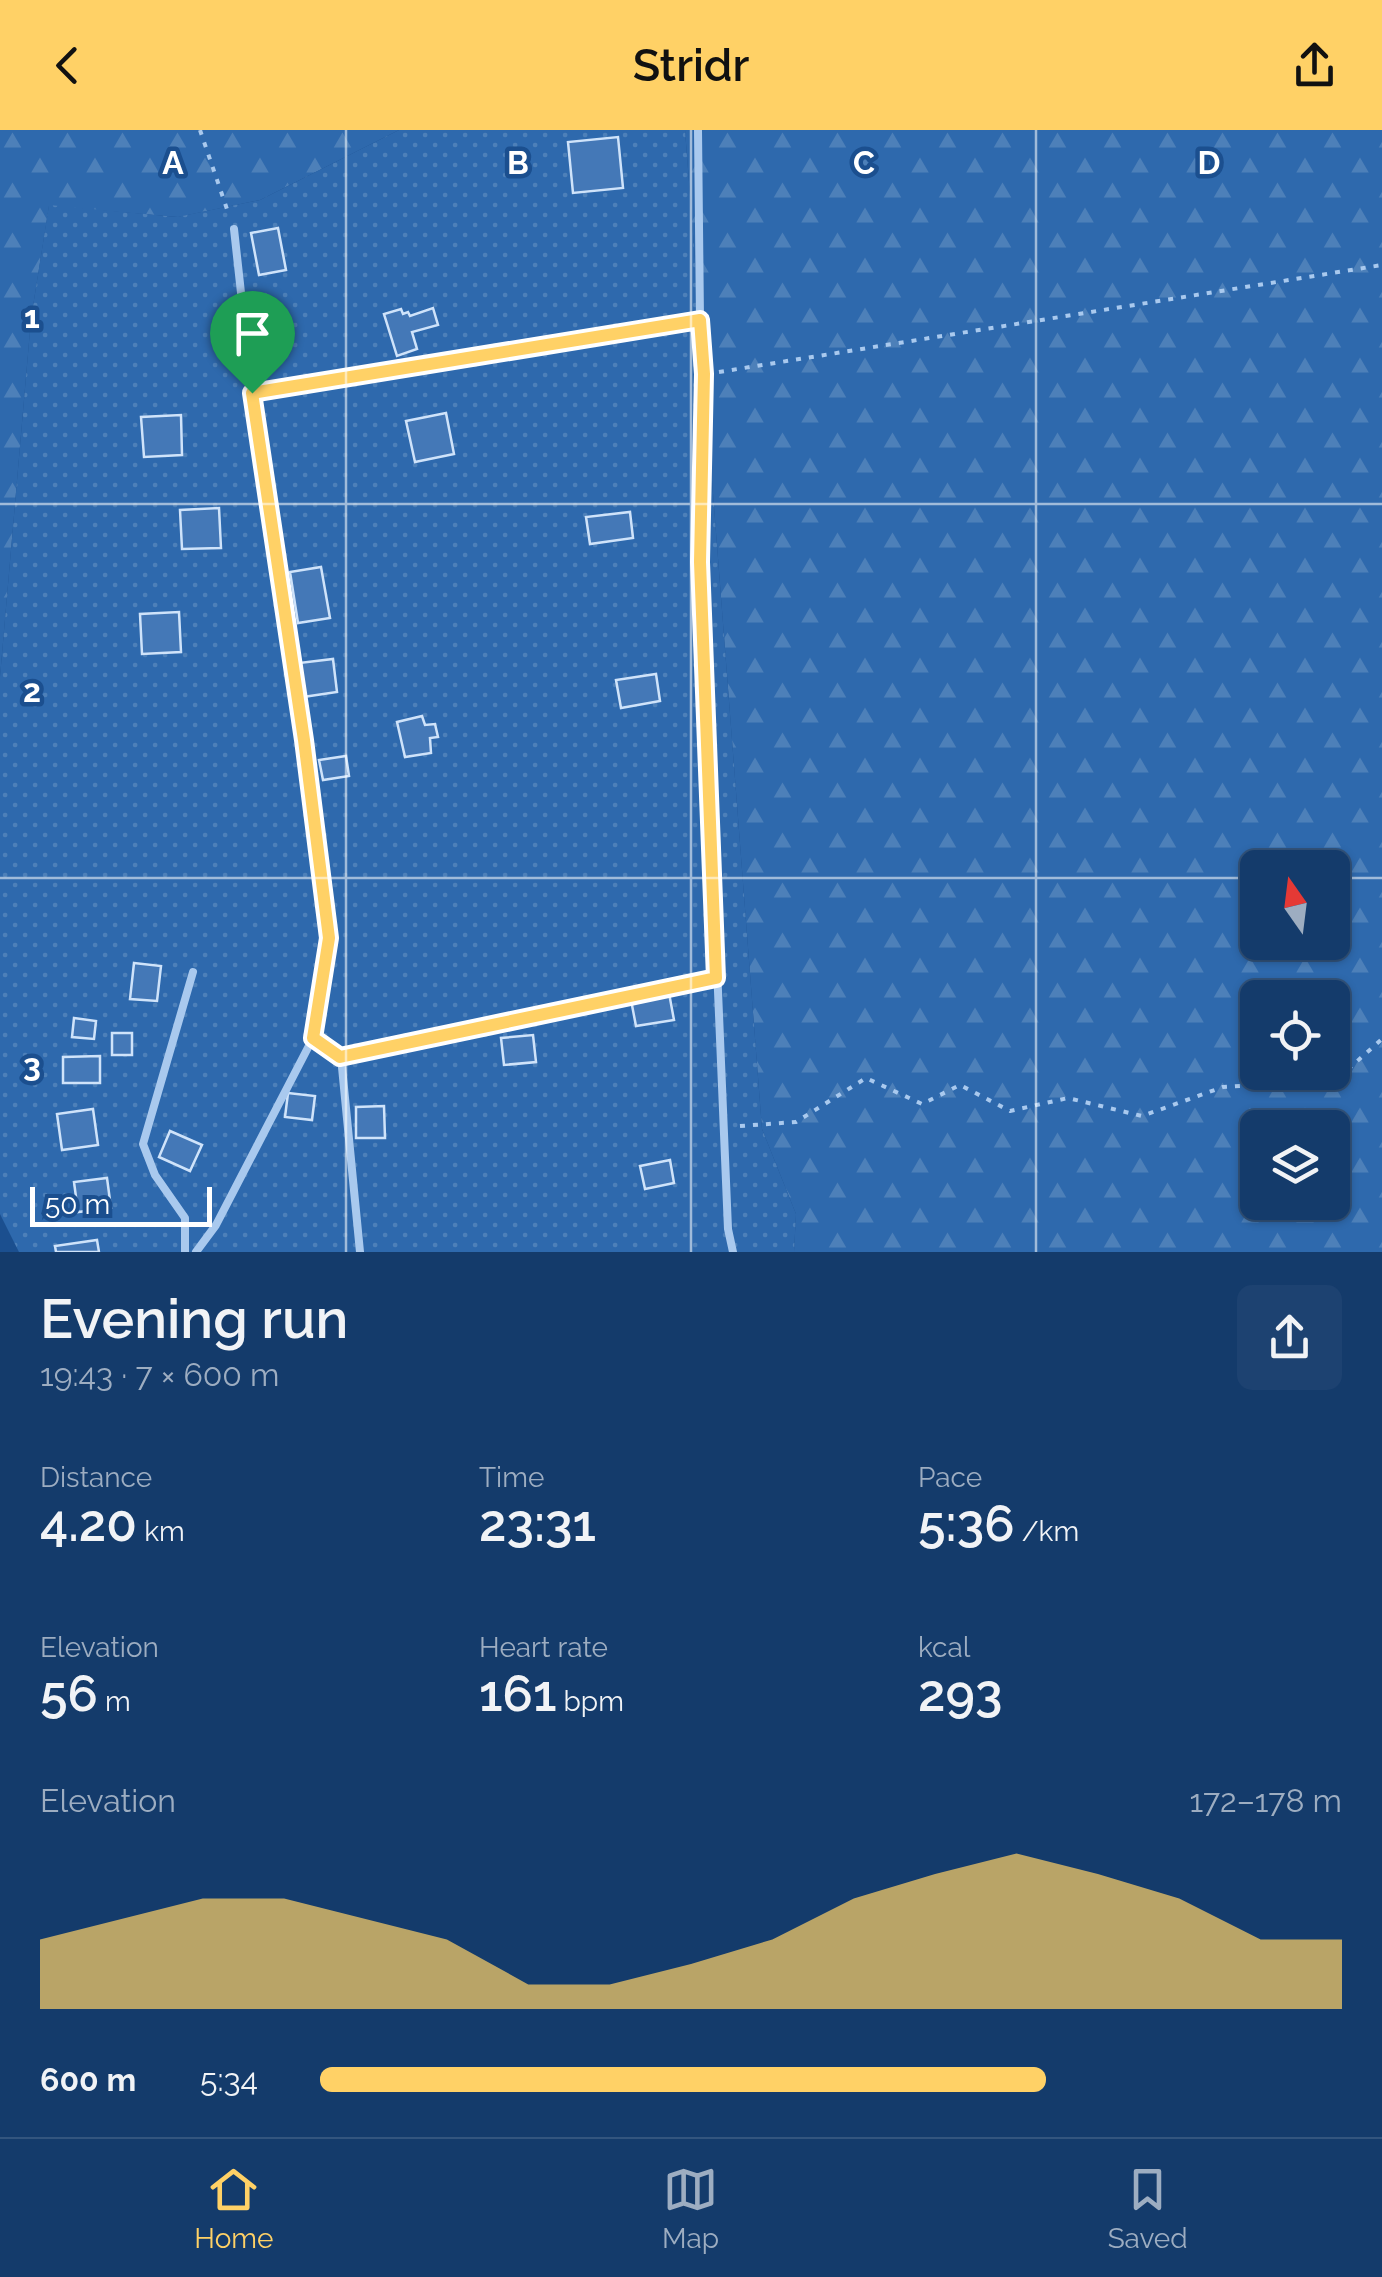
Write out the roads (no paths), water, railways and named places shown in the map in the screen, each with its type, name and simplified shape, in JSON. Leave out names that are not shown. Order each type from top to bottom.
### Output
[{"type":"lane","points":[[698,130],[704,374],[700,562],[723,1127],[728,1230],[733,1252]]},
{"type":"lane","points":[[196,1252],[216,1224],[313,1038],[329,938],[252,393],[234,229]]},
{"type":"lane","points":[[252,393],[700,320]]},
{"type":"lane","points":[[185,1252],[184,1218],[155,1175],[143,1144],[193,972]]},
{"type":"lane","points":[[313,1038],[340,1057],[716,978]]},
{"type":"lane","points":[[340,1057],[360,1252]]}]
